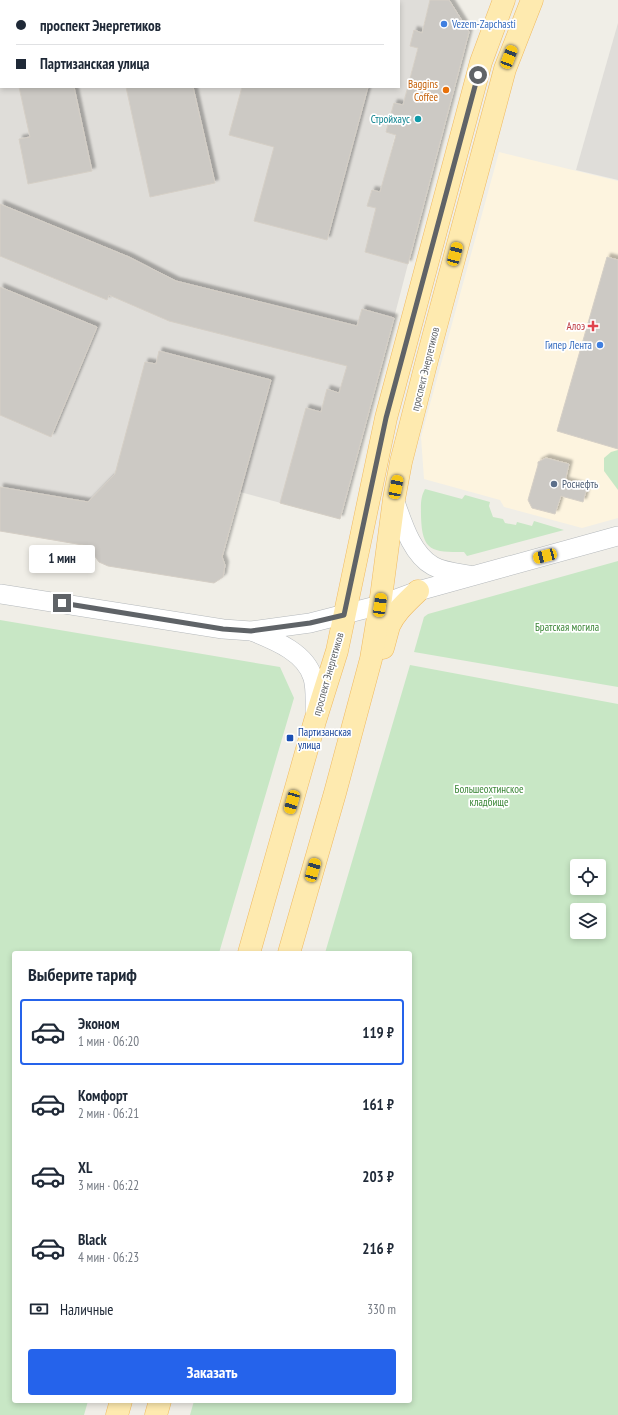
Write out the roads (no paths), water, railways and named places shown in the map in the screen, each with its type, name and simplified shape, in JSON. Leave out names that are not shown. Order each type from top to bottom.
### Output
[{"type":"main road","name":"проспект Энергетиков","points":[[250,951],[315,721],[337,651],[390,403],[481,62],[504,0]]},
{"type":"main road","name":"проспект Энергетиков","points":[[290,951],[371,659],[380,605],[394,499],[401,462],[426,360],[505,68],[532,0]]},
{"type":"main road","points":[[355,718],[369,702],[389,627],[403,606],[418,592]]},
{"type":"main road","points":[[117,1415],[120,1403]]},
{"type":"main road","points":[[156,1415],[159,1403]]},
{"type":"street","points":[[394,499],[412,544],[423,558],[433,566],[448,571],[473,576]]},
{"type":"street","points":[[0,594],[223,629],[251,631],[310,623],[344,615],[473,576],[618,536]]},
{"type":"street","points":[[251,631],[275,640],[305,661],[313,677],[316,696],[315,721]]},
{"type":"place","name":"Vezem-Zapchasti","points":[[444,24]]},
{"type":"place","name":"Baggins Coffee","points":[[446,90]]},
{"type":"place","name":"Стройхаус","points":[[418,119]]},
{"type":"place","name":"Алоэ","points":[[593,326]]},
{"type":"place","name":"Гипер Лента","points":[[600,345]]},
{"type":"place","name":"Роснефть","points":[[554,484]]},
{"type":"place","name":"Партизанская улица","points":[[290,738]]},
{"type":"park label","name":"Братская могила","points":[[567,627]]},
{"type":"park label","name":"Большеохтинское кладбище","points":[[489,795]]}]
